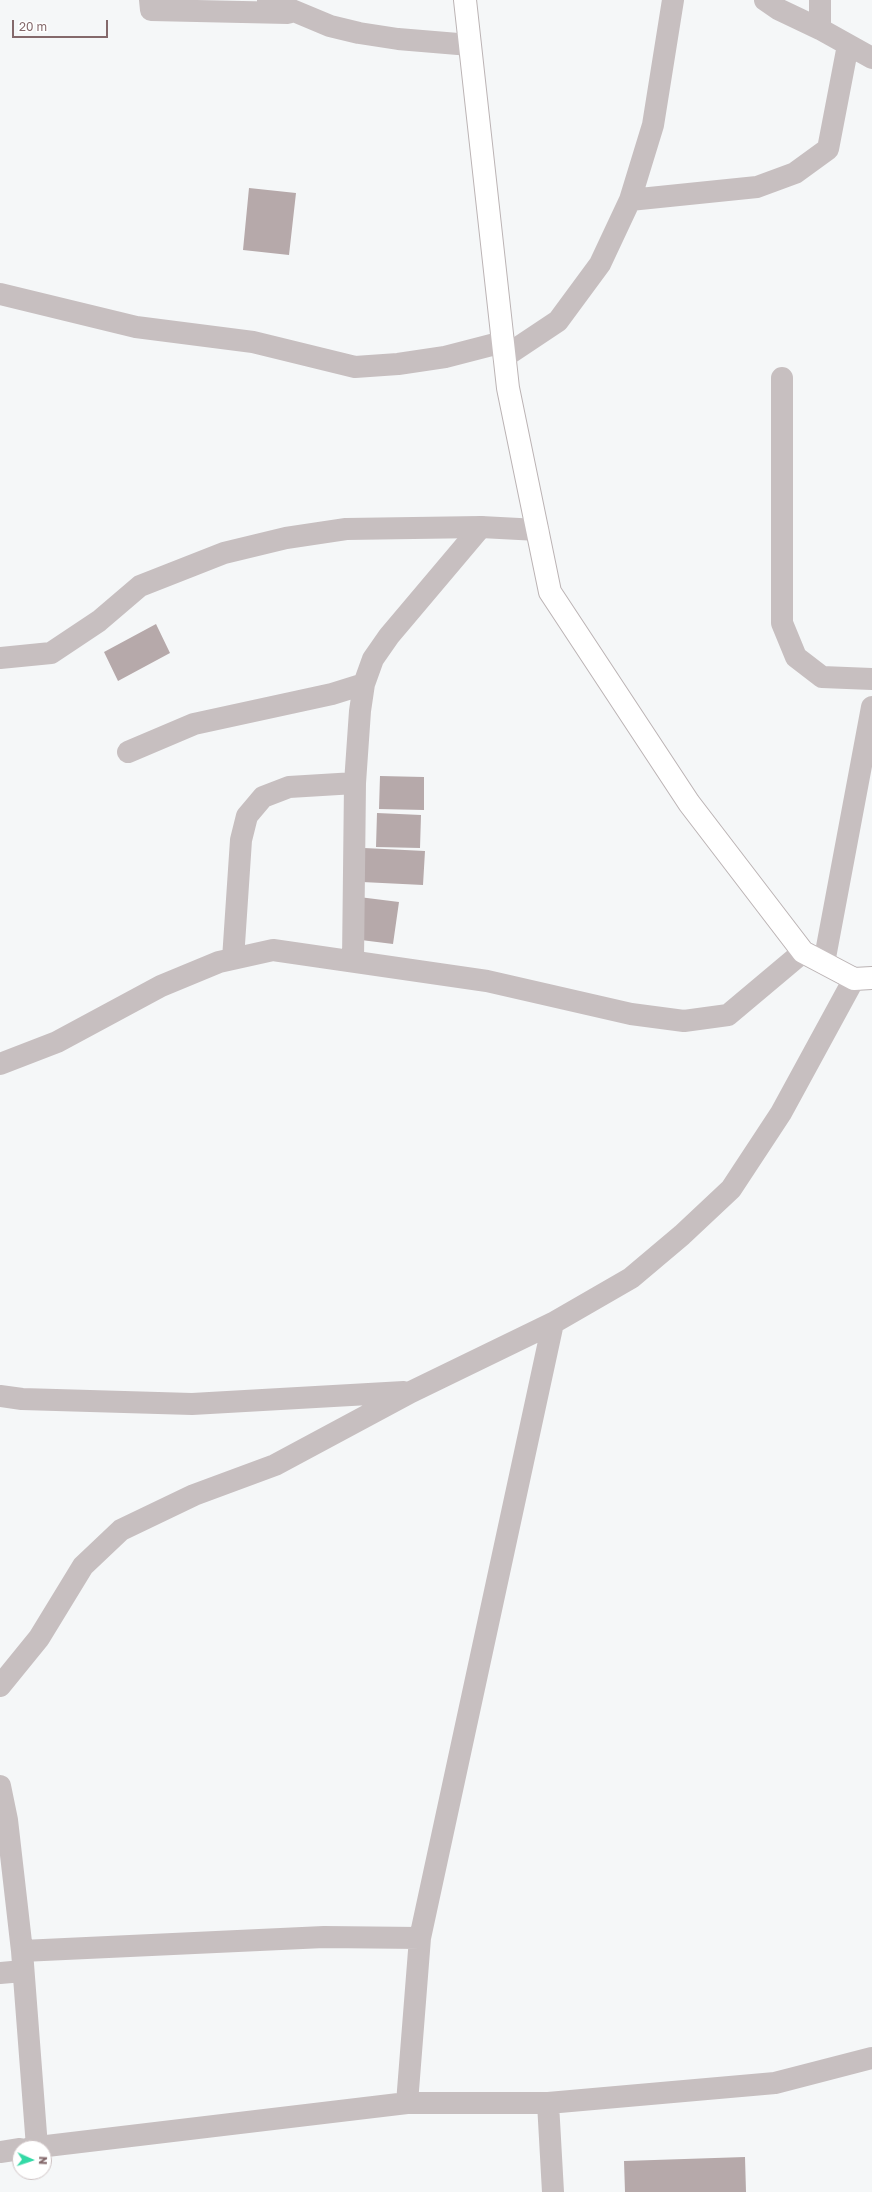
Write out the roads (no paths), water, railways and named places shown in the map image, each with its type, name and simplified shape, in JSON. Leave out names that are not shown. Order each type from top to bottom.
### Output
[{"type":"main road","points":[[465,0],[508,388],[550,592],[689,803],[803,952],[824,963],[863,979]]},
{"type":"street","points":[[150,0],[151,10],[300,13]]},
{"type":"street","points":[[268,0],[330,26],[398,39],[470,45]]},
{"type":"street","points":[[0,294],[136,327],[253,342],[355,367],[398,364],[503,349],[558,321],[600,264],[630,200],[653,125],[673,0]]},
{"type":"street","points":[[766,0],[778,10],[820,29],[872,58]]},
{"type":"street","points":[[820,0],[820,29]]},
{"type":"street","points":[[630,200],[757,187],[795,173],[828,149],[848,45]]},
{"type":"street","points":[[782,378],[782,623],[796,657],[822,677],[872,679]]},
{"type":"street","points":[[353,960],[355,783],[360,711],[364,684],[373,659],[389,636],[481,527]]},
{"type":"street","points":[[0,658],[51,653],[100,621],[140,586],[224,553],[286,538],[346,529],[481,527],[538,530]]},
{"type":"street","points":[[128,752],[194,724],[332,694],[364,684]]},
{"type":"street","points":[[824,963],[872,707]]},
{"type":"street","points":[[233,959],[241,840],[247,816],[263,797],[289,787],[355,783]]},
{"type":"street","points":[[0,1064],[57,1042],[162,986],[219,962],[273,950],[353,960],[487,981],[631,1014],[684,1021],[728,1015],[803,952]]},
{"type":"street","points":[[1,1683],[39,1638],[83,1566],[121,1530],[194,1495],[275,1465],[411,1392],[553,1323],[631,1278],[682,1236],[731,1189],[782,1113],[863,979]]},
{"type":"street","points":[[407,2103],[420,1938],[553,1323]]},
{"type":"street","points":[[0,1396],[22,1399],[192,1404],[411,1392]]},
{"type":"street","points":[[0,1786],[7,1820],[23,1961],[29,2140]]},
{"type":"street","points":[[0,1973],[23,1961],[324,1937],[420,1938]]},
{"type":"street","points":[[52,2145],[407,2103],[548,2104],[775,2083],[872,2058]]},
{"type":"street","points":[[548,2104],[553,2192]]},
{"type":"street","points":[[0,2152],[12,2150]]}]
